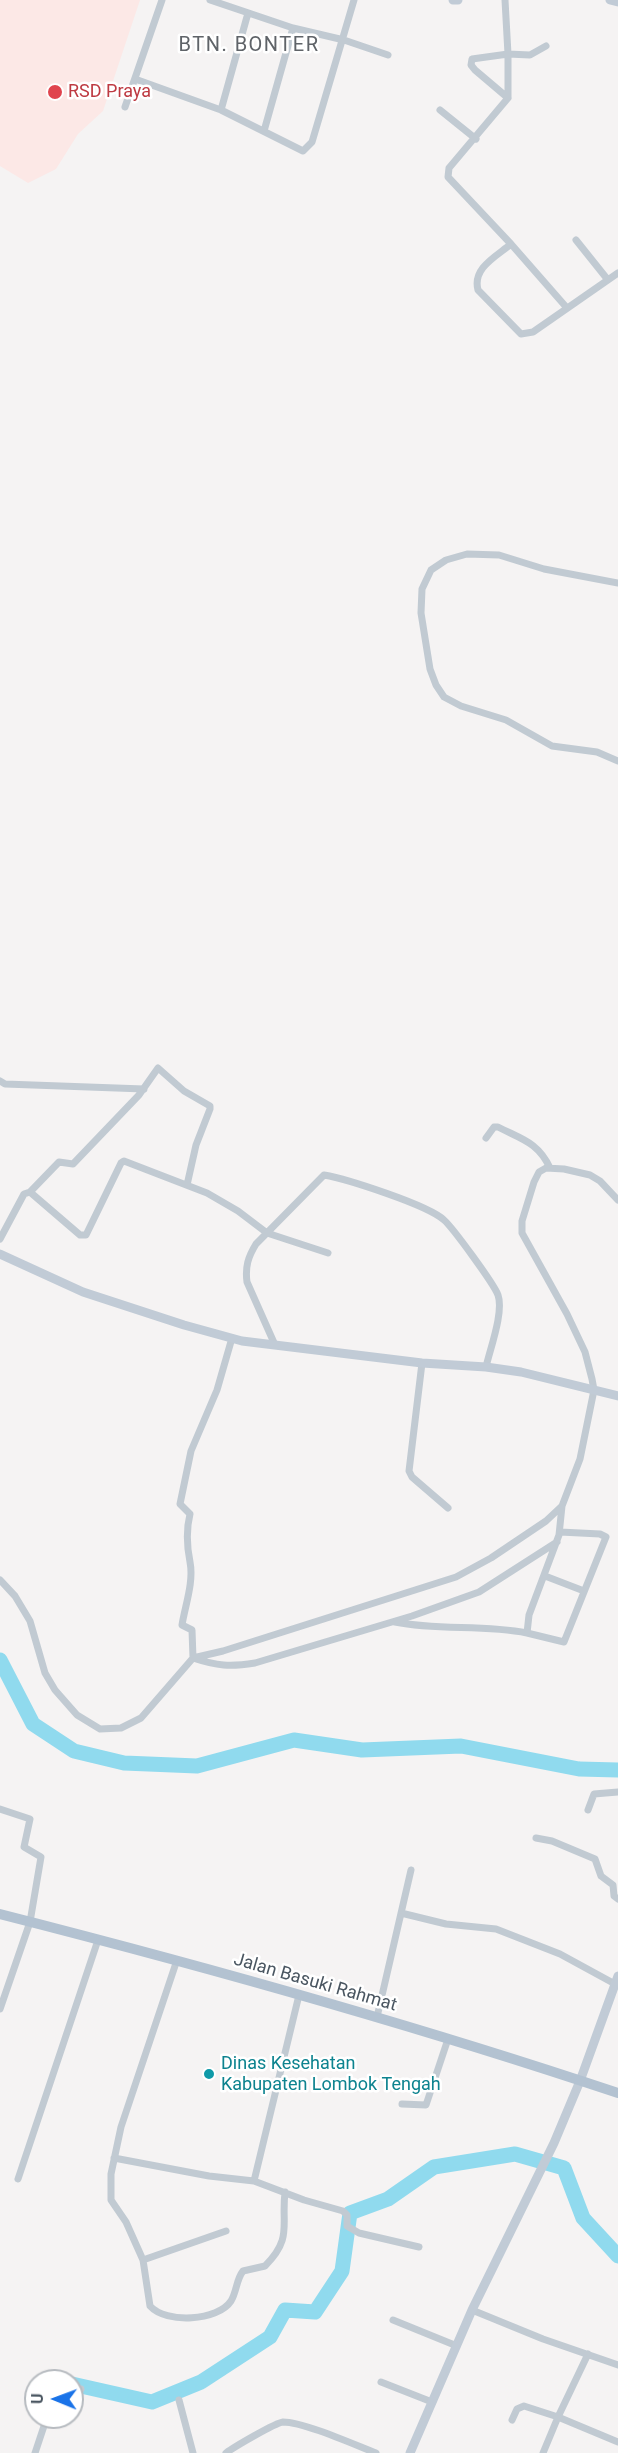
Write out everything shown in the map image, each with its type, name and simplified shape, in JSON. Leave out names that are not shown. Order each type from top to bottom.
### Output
[{"type":"main road","name":"Jalan Basuki Rahmat","points":[[0,1914],[177,1960],[377,2017],[617,2091]]},
{"type":"street","points":[[125,106],[162,0]]},
{"type":"street","points":[[210,0],[293,28],[344,40],[388,55]]},
{"type":"street","points":[[135,79],[221,110],[299,150],[309,147],[344,40],[354,0]]},
{"type":"street","points":[[453,0],[458,0]]},
{"type":"street","points":[[505,0],[508,98],[476,139],[449,168],[448,177],[567,308]]},
{"type":"street","points":[[610,0],[618,2]]},
{"type":"street","points":[[221,110],[248,13]]},
{"type":"street","points":[[264,131],[293,28]]},
{"type":"street","points":[[508,98],[475,70],[471,61],[474,57],[530,55],[546,46]]},
{"type":"street","points":[[440,110],[476,139]]},
{"type":"street","points":[[576,240],[608,280]]},
{"type":"street","points":[[511,244],[480,270],[477,278],[478,290],[523,334],[533,332],[618,273]]},
{"type":"street","points":[[618,583],[544,569],[499,555],[467,554],[446,560],[431,570],[422,589],[421,613],[430,669],[444,697],[461,706],[506,720],[552,746],[597,752],[618,761]]},
{"type":"street","points":[[0,1239],[24,1194],[30,1192],[59,1162],[73,1164],[144,1089],[158,1068],[184,1091],[210,1106],[196,1144],[187,1185]]},
{"type":"street","points":[[0,1081],[5,1084],[73,1088],[144,1089]]},
{"type":"street","points":[[486,1138],[493,1128],[498,1127],[534,1145],[542,1153],[550,1168]]},
{"type":"street","points":[[30,1192],[83,1236],[90,1232],[123,1161],[207,1192],[238,1211],[267,1233],[328,1253]]},
{"type":"street","points":[[527,1633],[530,1615],[560,1532],[562,1506],[580,1459],[594,1390],[585,1352],[522,1231],[524,1210],[539,1172],[550,1168],[568,1169],[593,1176],[618,1200]]},
{"type":"street","points":[[275,1346],[247,1282],[248,1258],[256,1244],[324,1175],[345,1178],[431,1212],[444,1220],[491,1283],[498,1296],[499,1312],[486,1367]]},
{"type":"street","points":[[0,1254],[83,1292],[232,1338],[275,1346],[521,1372],[618,1396]]},
{"type":"street","points":[[193,1658],[192,1630],[182,1626],[189,1585],[187,1528],[190,1514],[180,1504],[190,1451],[217,1390],[232,1338]]},
{"type":"street","points":[[422,1363],[409,1471],[412,1477],[448,1508]]},
{"type":"street","points":[[0,1580],[15,1596],[30,1621],[45,1672],[55,1690],[77,1715],[100,1729],[121,1728],[141,1718],[193,1658],[223,1651],[456,1577],[491,1558],[546,1521],[562,1506]]},
{"type":"street","points":[[395,1622],[427,1628],[488,1628],[527,1633],[565,1642],[603,1548],[605,1536],[560,1532]]},
{"type":"street","points":[[193,1658],[216,1665],[233,1666],[255,1663],[395,1622],[483,1590],[557,1542]]},
{"type":"street","points":[[545,1576],[584,1591]]},
{"type":"street","points":[[588,1810],[594,1794],[618,1792]]},
{"type":"street","points":[[0,1809],[31,1821],[24,1847],[40,1856],[30,1922],[0,2009]]},
{"type":"street","points":[[536,1838],[552,1841],[596,1860],[601,1876],[613,1885],[614,1896],[618,1899]]},
{"type":"street","points":[[377,2017],[411,1870]]},
{"type":"street","points":[[400,1912],[446,1923],[496,1929],[561,1954],[616,1980],[580,2081],[554,2143],[472,2310],[410,2453]]},
{"type":"street","points":[[18,2179],[98,1940]]},
{"type":"street","points":[[177,1960],[121,2127],[110,2181],[111,2200],[126,2222],[143,2260],[148,2299],[154,2310],[190,2318],[220,2312],[233,2298],[237,2281],[243,2271],[265,2266],[280,2247],[285,2226],[285,2192]]},
{"type":"street","points":[[254,2181],[299,1995]]},
{"type":"street","points":[[402,2104],[426,2105],[448,2039]]},
{"type":"street","points":[[114,2158],[200,2174],[254,2181],[303,2200],[343,2211],[347,2215],[347,2226],[358,2233],[419,2247]]},
{"type":"street","points":[[143,2260],[226,2231]]},
{"type":"street","points":[[472,2310],[535,2336],[618,2365]]},
{"type":"street","points":[[393,2320],[457,2346]]},
{"type":"street","points":[[543,2453],[588,2354]]},
{"type":"street","points":[[381,2382],[432,2402]]},
{"type":"street","points":[[178,2400],[194,2453]]},
{"type":"street","points":[[512,2420],[517,2409],[522,2406],[558,2417],[618,2442]]},
{"type":"street","points":[[225,2453],[270,2426],[284,2422],[315,2430],[376,2453]]},
{"type":"street","points":[[35,2453],[43,2429]]},
{"type":"shaded area","name":"RSD Praya","points":[[0,0],[140,0],[103,111],[78,134],[56,169],[28,183],[0,166]]},
{"type":"waterway","points":[[0,1660],[33,1724],[74,1751],[124,1763],[197,1766],[294,1740],[362,1750],[461,1746],[579,1769],[618,1770]]},
{"type":"waterway","points":[[84,2387],[152,2402],[201,2382],[270,2337],[285,2310],[315,2312],[342,2271],[350,2213],[388,2199],[434,2167],[515,2154],[564,2168],[583,2218],[618,2256]]},
{"type":"place","name":"RSD Praya","points":[[55,92]]},
{"type":"place","name":"Dinas Kesehatan Kabupaten Lombok Tengah","points":[[209,2074]]},
{"type":"district","name":"BTN. BONTER","points":[[249,46]]}]
